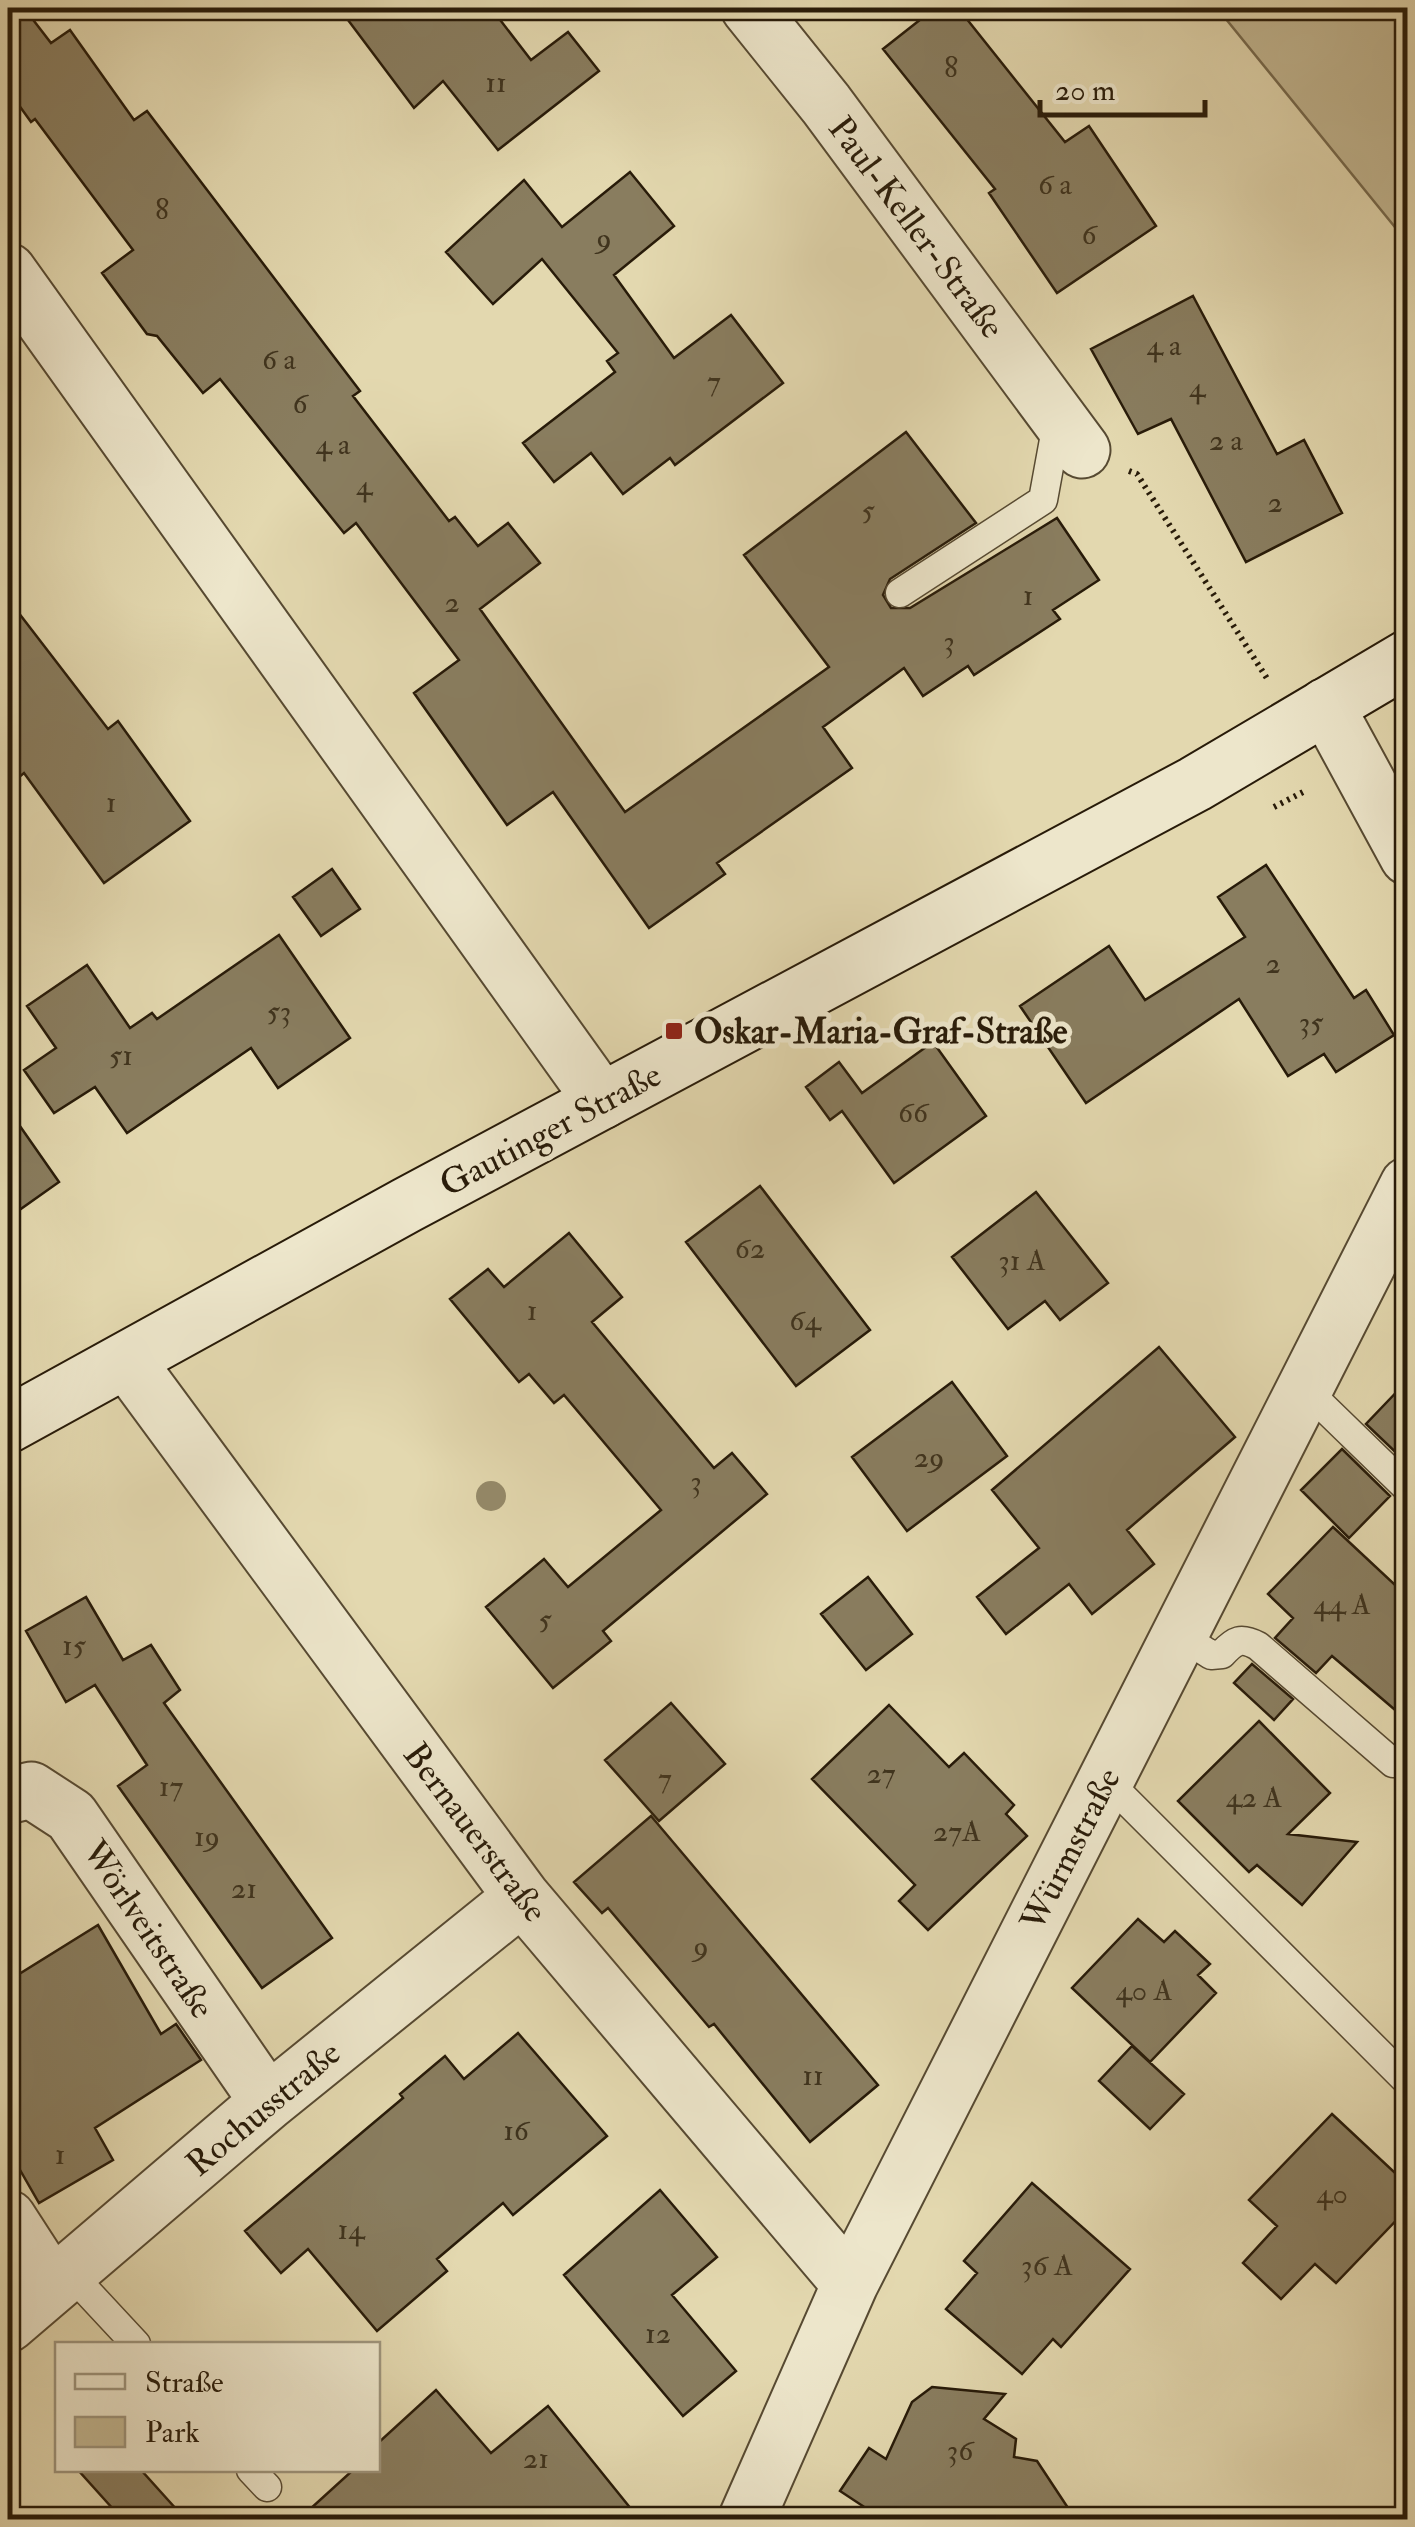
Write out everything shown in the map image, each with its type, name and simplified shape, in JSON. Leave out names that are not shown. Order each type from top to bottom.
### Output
[{"type":"street","name":"Paul-Keller-Straße","points":[[749,8],[838,120],[1070,434]]},
{"type":"street","points":[[8,270],[602,1101]]},
{"type":"street","name":"Gautinger Straße","points":[[8,1425],[1195,784],[1408,658]]},
{"type":"street","points":[[1326,706],[1408,857]]},
{"type":"street","name":"Würmstraße","points":[[746,2520],[850,2284],[1302,1386],[1408,1186]]},
{"type":"street","name":"Bernauerstraße","points":[[126,1361],[522,1897],[850,2284]]},
{"type":"street","name":"Wörlveitstraße","points":[[8,1796],[31,1790],[72,1816],[268,2102]]},
{"type":"street","name":"Rochusstraße","points":[[8,2324],[268,2102],[522,1897]]},
{"type":"street","points":[[8,2218],[60,2279]]},
{"type":"lane","points":[[900,593],[1043,500],[1070,434]]},
{"type":"lane","points":[[1302,1386],[1408,1489]]},
{"type":"lane","points":[[1178,1634],[1211,1654],[1222,1654],[1234,1641],[1245,1639],[1258,1646],[1393,1763]]},
{"type":"lane","points":[[1105,1779],[1404,2078]]},
{"type":"lane","points":[[60,2279],[134,2342]]},
{"type":"path","points":[[1070,434],[1136,474],[1274,688]]},
{"type":"path","points":[[1257,816],[1356,766]]},
{"type":"green space","points":[[1217,8],[1407,8],[1407,242]]},
{"type":"building","points":[[8,8],[24,8],[51,43],[70,30],[134,120],[147,111],[360,391],[353,396],[449,521],[455,517],[478,546],[508,523],[540,563],[480,609],[625,812],[829,667],[744,555],[906,432],[976,523],[890,579],[883,595],[891,608],[910,608],[1057,518],[1099,580],[1053,610],[1060,619],[974,675],[968,666],[923,696],[904,668],[823,727],[852,768],[717,863],[725,874],[649,928],[553,792],[507,825],[414,693],[459,660],[356,523],[344,533],[220,379],[203,393],[157,336],[147,334],[102,273],[133,250],[35,119],[31,122],[8,90]]},
{"type":"building","points":[[339,8],[491,8],[531,60],[568,32],[599,71],[498,150],[443,81],[414,108]]},
{"type":"building","points":[[935,8],[958,8],[1065,142],[1089,126],[1156,226],[1057,293],[989,193],[995,189],[883,49]]},
{"type":"building","points":[[630,172],[674,226],[614,275],[674,358],[731,315],[783,383],[675,465],[670,458],[623,494],[591,453],[554,482],[523,443],[615,372],[607,361],[618,353],[542,259],[493,304],[446,252],[524,180],[562,227]]},
{"type":"building","points":[[1193,296],[1277,454],[1304,440],[1342,513],[1246,562],[1171,419],[1138,434],[1091,349]]},
{"type":"building","points":[[8,599],[108,729],[118,721],[190,821],[104,883],[24,773],[8,786]]},
{"type":"building","points":[[1266,865],[1354,998],[1366,990],[1394,1035],[1336,1072],[1324,1054],[1288,1076],[1239,999],[1086,1103],[1020,1006],[1109,946],[1145,1000],[1245,937],[1218,897]]},
{"type":"building","points":[[332,869],[360,909],[321,936],[293,897]]},
{"type":"building","points":[[279,935],[350,1038],[278,1088],[251,1048],[127,1133],[95,1087],[54,1113],[24,1070],[56,1048],[27,1006],[87,965],[130,1028],[152,1013],[157,1019]]},
{"type":"building","points":[[933,1042],[986,1116],[894,1183],[842,1111],[830,1120],[806,1087],[839,1062],[862,1093]]},
{"type":"building","points":[[8,1109],[59,1182],[8,1218]]},
{"type":"building","points":[[760,1186],[870,1330],[796,1386],[686,1242]]},
{"type":"building","points":[[1036,1192],[1108,1283],[1060,1320],[1045,1301],[1008,1329],[952,1257]]},
{"type":"building","points":[[569,1233],[622,1297],[592,1322],[714,1468],[732,1453],[767,1494],[603,1631],[611,1641],[553,1688],[486,1607],[544,1559],[568,1587],[661,1510],[564,1395],[554,1403],[529,1374],[519,1382],[450,1299],[488,1269],[504,1287]]},
{"type":"building","points":[[1159,1347],[1235,1437],[1127,1530],[1154,1564],[1092,1614],[1069,1584],[1006,1634],[977,1597],[1039,1548],[992,1490]]},
{"type":"building","points":[[1408,1380],[1408,1464],[1366,1424]]},
{"type":"building","points":[[952,1382],[1007,1456],[907,1531],[852,1457]]},
{"type":"building","points":[[1342,1449],[1390,1496],[1349,1538],[1301,1490]]},
{"type":"building","points":[[1333,1527],[1408,1597],[1408,1721],[1332,1656],[1316,1673],[1275,1638],[1293,1618],[1268,1594]]},
{"type":"building","points":[[868,1577],[912,1634],[866,1670],[821,1614]]},
{"type":"building","points":[[86,1597],[123,1660],[151,1645],[180,1690],[164,1703],[332,1938],[262,1988],[118,1786],[147,1765],[95,1685],[66,1702],[26,1631]]},
{"type":"building","points":[[1252,1664],[1293,1699],[1274,1720],[1234,1683]]},
{"type":"building","points":[[671,1703],[725,1764],[659,1821],[605,1760]]},
{"type":"building","points":[[889,1705],[949,1767],[964,1753],[1014,1805],[1006,1814],[1027,1836],[928,1930],[899,1901],[915,1885],[812,1779]]},
{"type":"building","points":[[1259,1721],[1330,1793],[1288,1834],[1357,1842],[1302,1905],[1257,1865],[1249,1872],[1178,1801]]},
{"type":"building","points":[[651,1816],[878,2085],[810,2142],[714,2024],[709,2027],[608,1908],[602,1913],[574,1882]]},
{"type":"building","points":[[1138,1919],[1164,1942],[1175,1931],[1210,1964],[1198,1975],[1216,1993],[1150,2062],[1072,1988]]},
{"type":"building","points":[[98,1925],[161,2034],[176,2024],[201,2060],[95,2128],[113,2160],[39,2203],[8,2149],[8,1981]]},
{"type":"building","points":[[518,2033],[607,2136],[513,2215],[503,2203],[437,2259],[447,2271],[377,2331],[308,2249],[281,2273],[245,2231],[403,2098],[400,2094],[445,2056],[464,2079]]},
{"type":"building","points":[[1132,2046],[1184,2094],[1150,2129],[1099,2081]]},
{"type":"building","points":[[1332,2114],[1408,2185],[1408,2208],[1336,2283],[1315,2264],[1281,2299],[1243,2263],[1277,2226],[1249,2200]]},
{"type":"building","points":[[1032,2183],[1130,2269],[1061,2347],[1053,2339],[1022,2374],[946,2309],[977,2273],[964,2261]]},
{"type":"building","points":[[660,2190],[717,2257],[672,2295],[736,2371],[683,2416],[564,2275]]},
{"type":"building","points":[[932,2387],[1005,2394],[984,2419],[1016,2439],[1014,2457],[1037,2461],[1076,2520],[884,2520],[840,2491],[869,2448],[886,2459],[912,2402]]},
{"type":"building","points":[[436,2390],[491,2453],[548,2406],[640,2520],[298,2520],[351,2472],[380,2472],[380,2441]]},
{"type":"building","points":[[80,2472],[143,2472],[186,2520],[123,2520]]},
{"type":"place","name":"Oskar-Maria-Graf-Straße","points":[[674,1031]]}]
